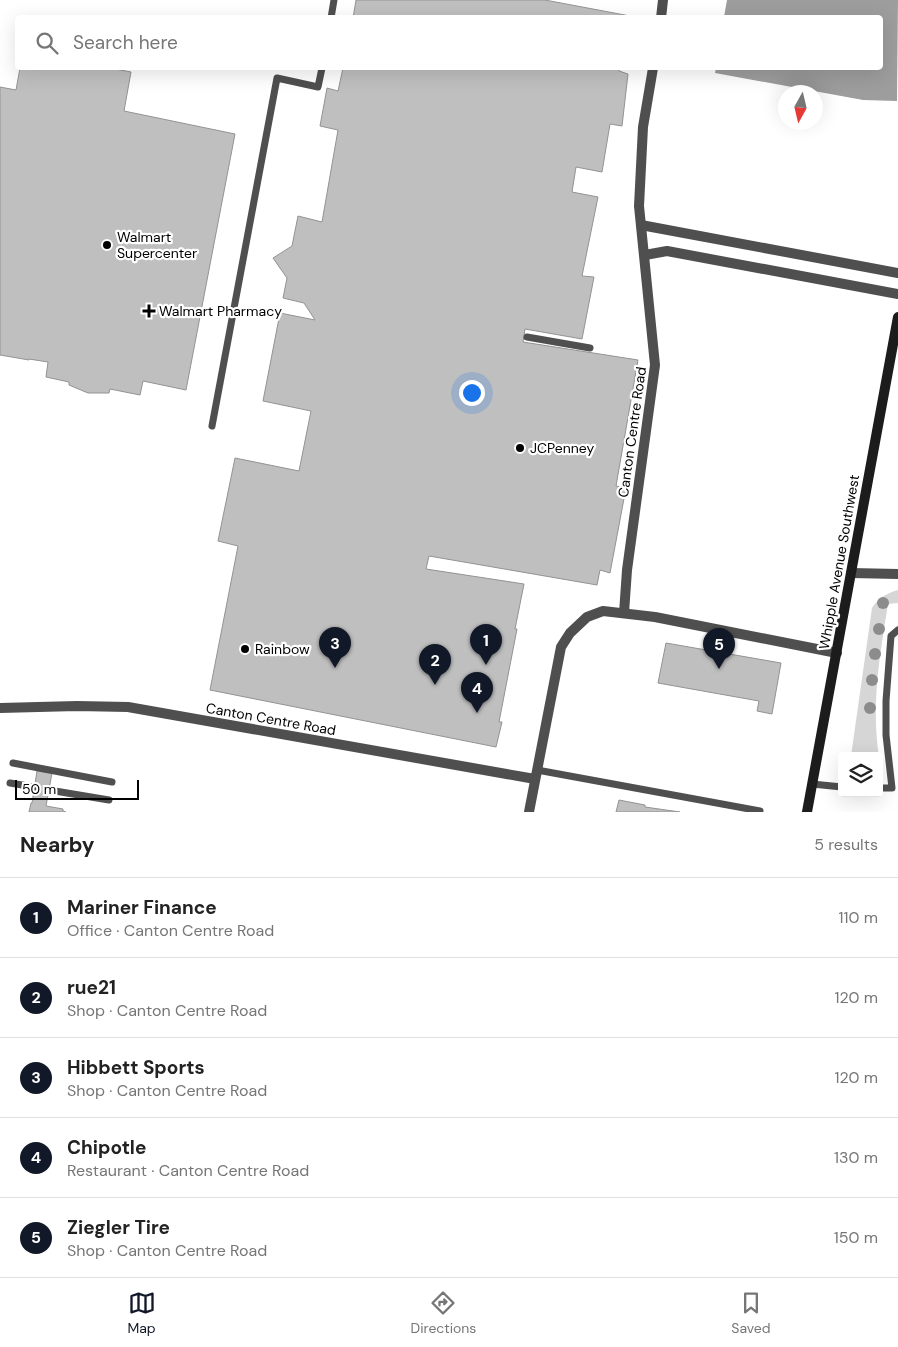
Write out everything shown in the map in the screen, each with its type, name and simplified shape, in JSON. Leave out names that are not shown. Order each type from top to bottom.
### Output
[{"type":"street","points":[[661,15],[663,0]]},
{"type":"street","name":"Canton Centre Road","points":[[624,613],[627,570],[655,364],[639,206],[644,126],[653,70]]},
{"type":"street","points":[[641,225],[898,272]]},
{"type":"street","points":[[645,255],[667,251],[898,294]]},
{"type":"street","name":"Whipple Avenue Southwest","points":[[807,812],[898,317]]},
{"type":"street","points":[[851,573],[898,574]]},
{"type":"street","points":[[529,812],[561,647],[570,633],[587,617],[603,611],[624,613],[837,653]]},
{"type":"street","name":"Canton Centre Road","points":[[0,708],[128,707],[536,774]]},
{"type":"lane","points":[[332,15],[334,0]]},
{"type":"lane","points":[[212,426],[278,78],[318,87],[322,70]]},
{"type":"lane","points":[[527,337],[590,348]]},
{"type":"lane","points":[[883,788],[896,787],[886,734],[886,701],[891,636],[898,630]]},
{"type":"lane","points":[[14,763],[112,782]]},
{"type":"lane","points":[[536,774],[760,811]]},
{"type":"lane","points":[[10,783],[34,787]]},
{"type":"lane","points":[[812,784],[838,787]]},
{"type":"lane","points":[[49,790],[108,800]]},
{"type":"shaded area","points":[[727,0],[898,0],[897,101],[863,100],[823,93],[823,85],[781,85],[715,73],[716,70],[883,70],[883,15],[724,15]]},
{"type":"shaded area","points":[[898,590],[898,603],[888,604],[877,679],[876,717],[879,752],[852,752],[872,608],[883,596]]},
{"type":"building","points":[[356,0],[545,0],[625,15],[354,15]]},
{"type":"building","name":"Walmart Supercenter","points":[[20,70],[120,70],[131,72],[124,111],[235,134],[186,390],[143,381],[140,395],[110,389],[109,393],[88,393],[69,385],[69,382],[46,377],[48,362],[0,355],[0,87],[16,90]]},
{"type":"building","points":[[343,70],[619,70],[628,74],[622,126],[610,124],[602,172],[576,167],[572,192],[598,197],[582,276],[594,277],[582,339],[525,329],[523,342],[638,360],[616,486],[626,488],[610,573],[600,570],[597,585],[429,556],[426,569],[524,584],[499,722],[502,722],[496,747],[210,690],[238,546],[218,541],[235,458],[299,471],[311,411],[263,401],[280,313],[315,320],[304,303],[283,298],[287,278],[273,258],[292,246],[298,216],[322,222],[338,130],[320,126],[327,88],[338,91]]},
{"type":"building","points":[[666,643],[781,663],[772,714],[757,711],[759,701],[658,683]]},
{"type":"building","points":[[37,771],[52,773],[46,806],[63,809],[66,812],[29,812]]},
{"type":"building","points":[[619,800],[645,805],[645,807],[680,812],[616,812]]},
{"type":"place","name":"Walmart Supercenter","points":[[107,245]]},
{"type":"place","name":"Walmart Pharmacy","points":[[149,311]]},
{"type":"place","name":"JCPenney","points":[[520,448]]},
{"type":"place","name":"Rainbow","points":[[245,649]]},
{"type":"place","name":"Mariner Finance","points":[[486,665]]},
{"type":"place","name":"Hibbett Sports","points":[[335,668]]},
{"type":"place","name":"Ziegler Tire","points":[[719,669]]},
{"type":"place","name":"rue21","points":[[435,685]]},
{"type":"place","name":"Chipotle","points":[[477,713]]}]
